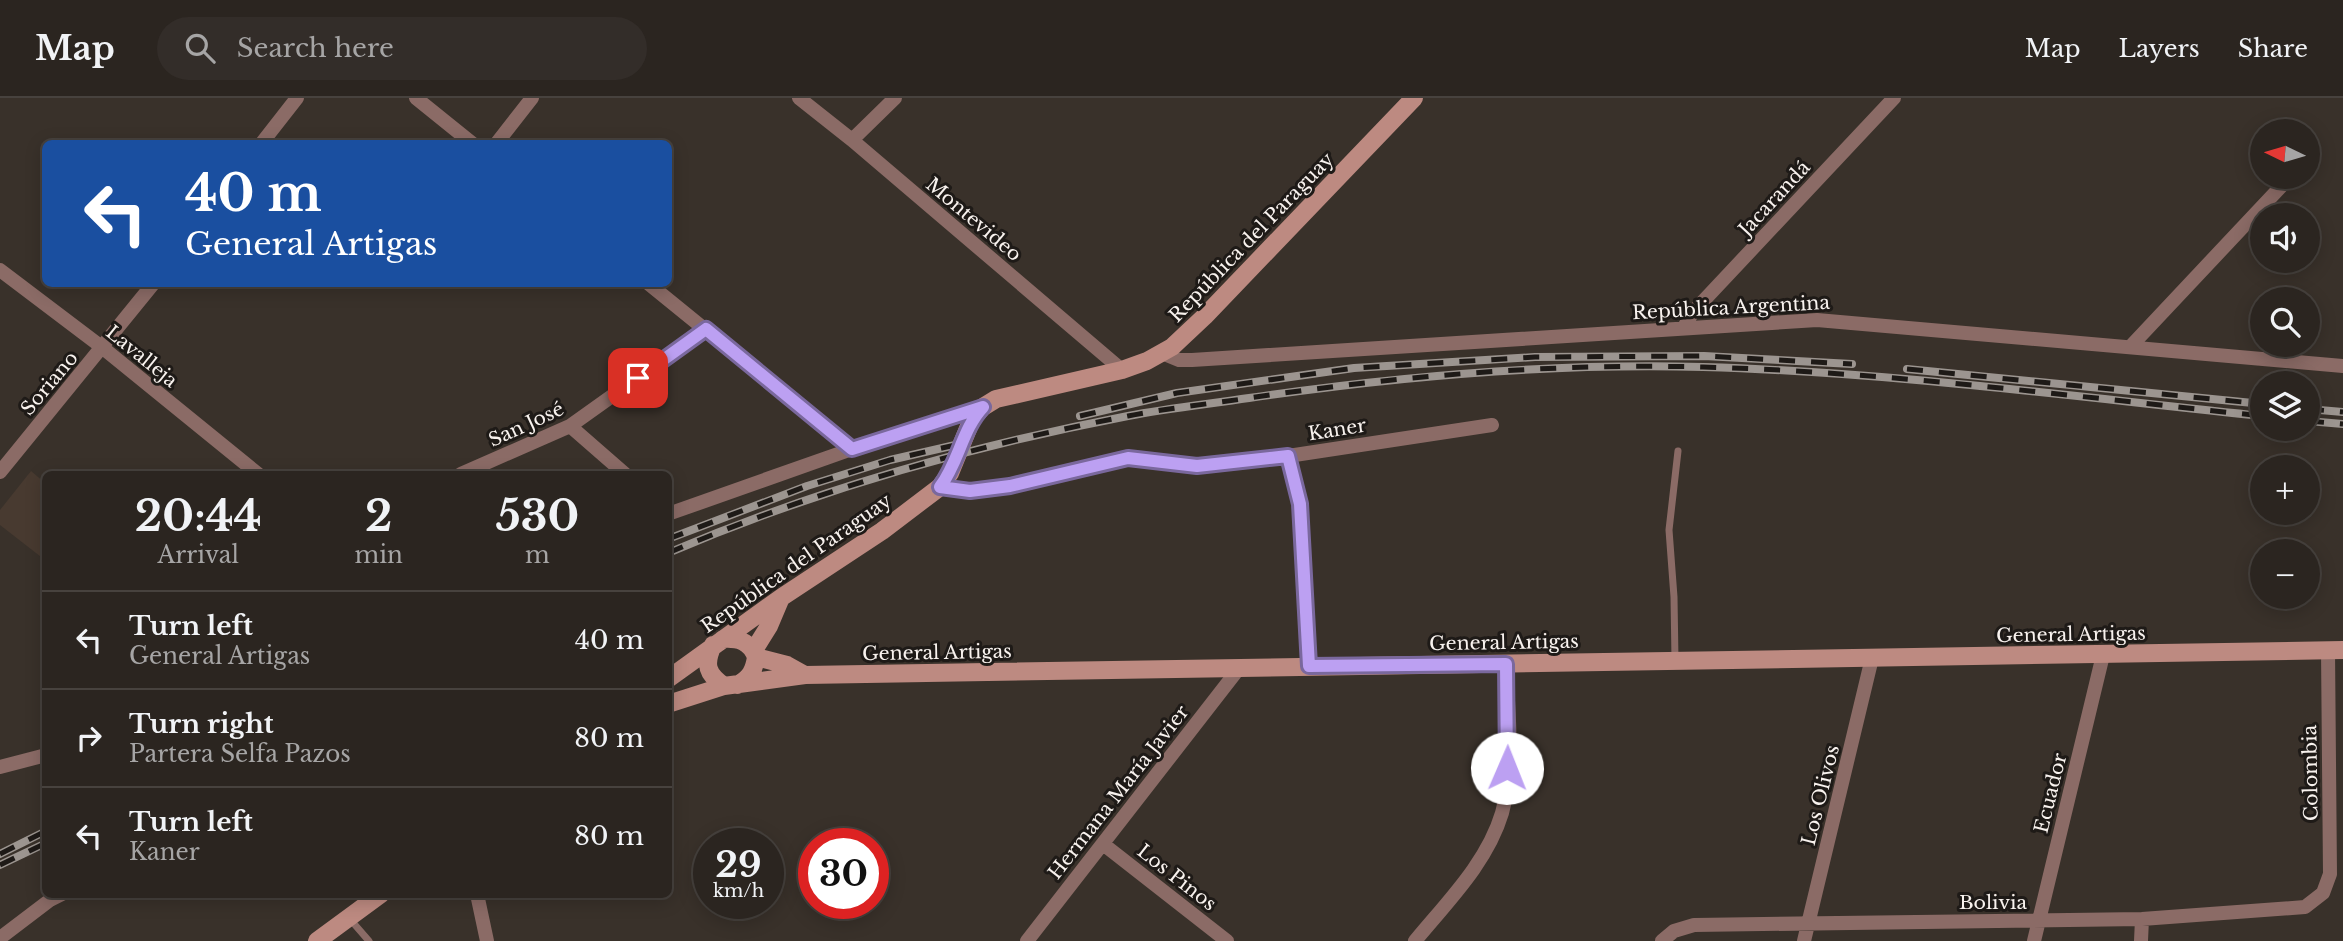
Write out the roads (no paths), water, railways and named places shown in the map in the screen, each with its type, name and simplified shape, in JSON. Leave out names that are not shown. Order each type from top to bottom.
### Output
[{"type":"street","points":[[264,140],[296,98]]},
{"type":"street","points":[[416,98],[468,140]]},
{"type":"street","points":[[499,140],[532,98]]},
{"type":"street","name":"Montevideo","points":[[799,98],[1122,370]]},
{"type":"street","points":[[852,140],[895,98]]},
{"type":"street","name":"República del Paraguay","points":[[672,676],[782,597],[883,531],[940,487],[950,473],[972,419],[983,407],[996,399],[1122,370],[1162,353],[1205,316],[1414,98]]},
{"type":"street","name":"Jacarandá","points":[[1684,327],[1693,312],[1894,98]]},
{"type":"street","points":[[2131,346],[2279,189]]},
{"type":"street","name":"Lavalleja","points":[[0,270],[103,348],[254,471]]},
{"type":"street","name":"Soriano","points":[[0,472],[151,287]]},
{"type":"street","points":[[653,287],[852,449]]},
{"type":"street","name":"República Argentina","points":[[1162,353],[1179,360],[1192,360],[1817,320],[2343,366]]},
{"type":"street","name":"San José","points":[[468,471],[570,426],[706,329]]},
{"type":"street","points":[[672,512],[983,407]]},
{"type":"street","name":"Kaner","points":[[940,487],[970,491],[1010,486],[1128,458],[1197,466],[1288,456],[1492,425]]},
{"type":"street","points":[[570,426],[622,471]]},
{"type":"street","points":[[1288,456],[1300,504],[1309,666]]},
{"type":"street","points":[[782,597],[755,654],[754,669],[747,680],[730,685],[715,679],[708,669],[708,656],[718,642],[735,638],[745,641],[755,654],[787,665],[805,676]]},
{"type":"street","points":[[769,626],[787,665]]},
{"type":"street","name":"General Artigas","points":[[672,703],[730,685],[805,676],[2336,650]]},
{"type":"street","name":"Colombia","points":[[2323,893],[2330,874],[2336,650]]},
{"type":"street","name":"Ecuador","points":[[2034,941],[2103,655]]},
{"type":"street","name":"Los Olivos","points":[[1804,941],[1872,658]]},
{"type":"street","points":[[1415,941],[1476,866],[1502,813],[1508,750],[1506,664]]},
{"type":"street","name":"Hermana María Javier","points":[[1027,941],[1240,667]]},
{"type":"street","points":[[0,767],[42,756]]},
{"type":"street","name":"Los Pinos","points":[[1103,844],[1227,941]]},
{"type":"street","name":"Bolivia","points":[[1663,940],[1674,931],[1694,925],[2142,919],[2305,906],[2323,893]]},
{"type":"street","points":[[0,938],[54,898]]},
{"type":"street","points":[[317,941],[376,898]]},
{"type":"street","points":[[478,898],[487,941]]},
{"type":"street","points":[[2141,941],[2142,919]]},
{"type":"lane","points":[[1675,661],[1669,530],[1678,452]]},
{"type":"lane","points":[[349,918],[369,941]]},
{"type":"railway","points":[[1080,416],[1177,393],[1354,368],[1535,357],[1704,356],[1852,364]]},
{"type":"railway","points":[[672,551],[837,490],[1011,441],[1158,411],[1418,377],[1589,367],[1773,370],[1983,386],[2250,415]]},
{"type":"railway","points":[[1907,369],[2250,403]]},
{"type":"railway","points":[[2320,410],[2343,412]]},
{"type":"railway","points":[[2320,422],[2343,424]]},
{"type":"railway","points":[[672,537],[807,486],[890,460],[964,443]]},
{"type":"railway","points":[[0,854],[42,833]]},
{"type":"railway","points":[[0,865],[42,845]]}]
